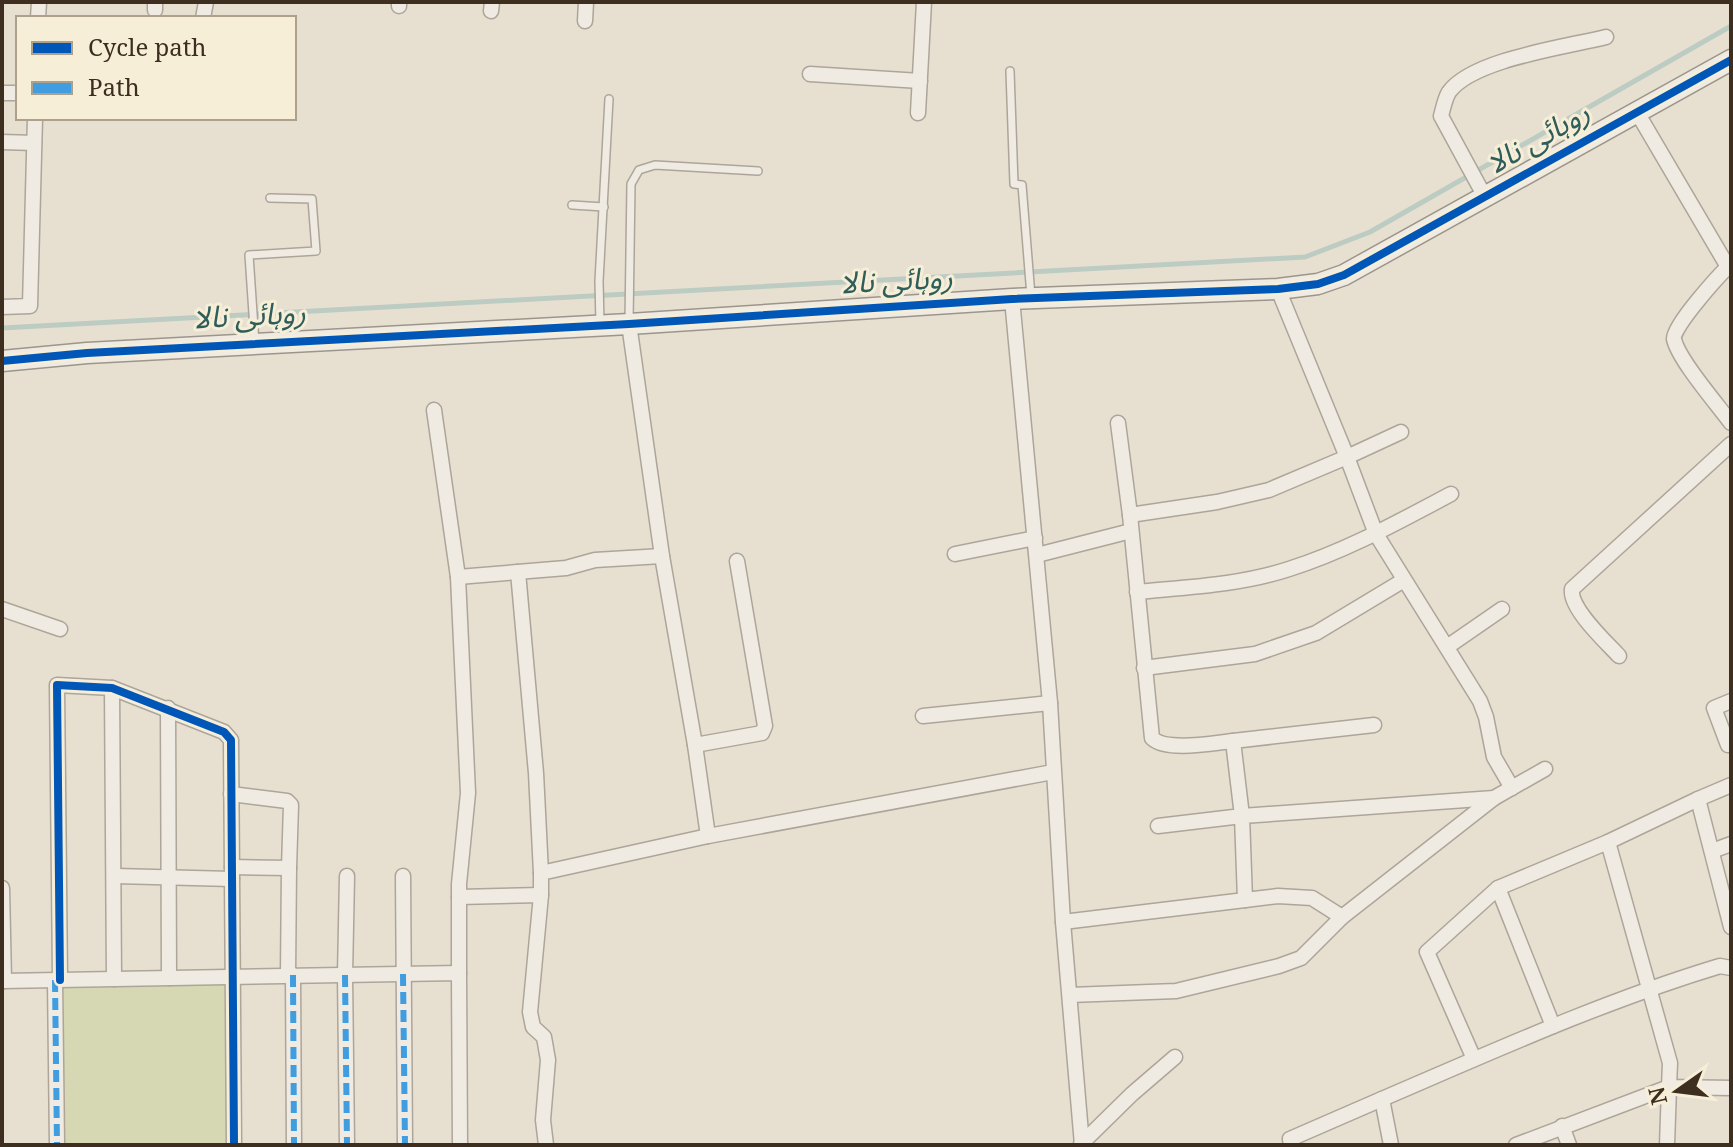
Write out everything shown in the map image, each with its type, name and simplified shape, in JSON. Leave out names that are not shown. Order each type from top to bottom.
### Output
[{"type":"street","points":[[585,21],[586,2]]},
{"type":"street","points":[[918,113],[924,2]]},
{"type":"street","points":[[1483,193],[1441,116],[1449,92],[1470,75],[1502,61],[1606,37]]},
{"type":"street","points":[[2,361],[600,318],[629,324],[1025,294],[1278,289],[1318,284],[1344,275],[1483,193],[1638,114],[1731,60]]},
{"type":"street","points":[[810,74],[920,81]]},
{"type":"street","points":[[1638,114],[1730,266],[1682,318],[1674,332],[1674,339],[1682,356],[1731,423]]},
{"type":"street","points":[[2,307],[30,306],[35,120]]},
{"type":"street","points":[[2,142],[34,143]]},
{"type":"street","points":[[1278,289],[1376,534],[1480,701],[1494,757],[1512,788]]},
{"type":"street","points":[[1025,294],[1035,538],[1082,1144]]},
{"type":"street","points":[[629,324],[662,556],[708,836]]},
{"type":"street","points":[[434,410],[458,577],[468,793],[459,897],[460,1145]]},
{"type":"street","points":[[1118,423],[1152,738],[1157,743],[1174,745],[1374,725]]},
{"type":"street","points":[[1130,515],[1217,502],[1269,490],[1401,432]]},
{"type":"street","points":[[1619,656],[1575,605],[1572,589],[1731,444]]},
{"type":"street","points":[[1137,592],[1222,584],[1289,569],[1376,534],[1451,494]]},
{"type":"street","points":[[1037,555],[1131,531]]},
{"type":"street","points":[[955,554],[1035,538]]},
{"type":"street","points":[[458,577],[566,568],[595,560],[662,556]]},
{"type":"street","points":[[695,745],[762,733],[765,726],[737,561]]},
{"type":"street","points":[[518,572],[536,773],[541,873],[530,1012],[533,1027],[544,1037],[548,1060],[543,1120],[546,1145]]},
{"type":"street","points":[[1144,668],[1255,654],[1279,646],[1316,633],[1404,580]]},
{"type":"street","points":[[2,609],[60,629]]},
{"type":"street","points":[[1447,647],[1502,609]]},
{"type":"street","points":[[57,1145],[56,687],[59,683],[112,688],[168,708],[228,735],[231,740],[234,1145]]},
{"type":"street","points":[[112,688],[114,979]]},
{"type":"street","points":[[1728,745],[1714,708],[1731,701]]},
{"type":"street","points":[[923,716],[1050,703]]},
{"type":"street","points":[[168,708],[169,978]]},
{"type":"street","points":[[1233,741],[1242,816],[1245,900]]},
{"type":"street","points":[[1070,995],[1176,991],[1301,958],[1342,917],[1494,798],[1545,769]]},
{"type":"street","points":[[541,873],[708,836],[1053,772]]},
{"type":"street","points":[[1474,1059],[1427,952],[1498,888],[1608,842],[1731,785]]},
{"type":"street","points":[[231,794],[290,802],[294,1145]]},
{"type":"street","points":[[1158,826],[1242,816],[1494,798]]},
{"type":"street","points":[[1698,799],[1728,904],[1731,927]]},
{"type":"street","points":[[1608,842],[1670,1063],[1667,1145]]},
{"type":"street","points":[[1712,851],[1731,844]]},
{"type":"street","points":[[115,876],[170,877],[289,868]]},
{"type":"street","points":[[347,876],[347,1145]]},
{"type":"street","points":[[403,876],[405,1145]]},
{"type":"street","points":[[2,888],[3,981],[459,973]]},
{"type":"street","points":[[1498,888],[1553,1026]]},
{"type":"street","points":[[459,897],[541,895]]},
{"type":"street","points":[[1063,922],[1278,896],[1312,898],[1342,917]]},
{"type":"street","points":[[1285,1143],[1474,1059],[1649,987],[1720,966],[1731,968]]},
{"type":"street","points":[[1082,1144],[1175,1057]]},
{"type":"street","points":[[1516,1145],[1669,1087],[1731,1088]]},
{"type":"street","points":[[1382,1099],[1391,1145]]},
{"type":"street","points":[[1562,1126],[1569,1145]]},
{"type":"lane","points":[[1010,71],[1014,184],[1022,185],[1029,256],[1025,294]]},
{"type":"lane","points":[[600,318],[599,281],[609,99]]},
{"type":"lane","points":[[629,324],[631,184],[639,170],[655,165],[758,171]]},
{"type":"lane","points":[[254,341],[249,255],[316,251],[312,199],[270,198]]},
{"type":"lane","points":[[572,205],[604,207]]},
{"type":"green space","points":[[232,976],[234,1145],[57,1145],[55,980]]},
{"type":"waterway","name":"روہائی نالا","points":[[2,328],[1305,257],[1370,232],[1731,26]]},
{"type":"marked path","points":[[403,974],[405,1145]]},
{"type":"marked path","points":[[293,975],[294,1145]]},
{"type":"marked path","points":[[345,975],[347,1145]]},
{"type":"marked path","points":[[55,980],[57,1145]]},
{"type":"cycle path","points":[[2,361],[87,353],[629,324],[1012,299],[1278,289],[1318,284],[1344,275],[1731,60]]},
{"type":"cycle path","points":[[60,980],[57,685],[112,688],[224,732],[231,740],[234,1145]]}]
